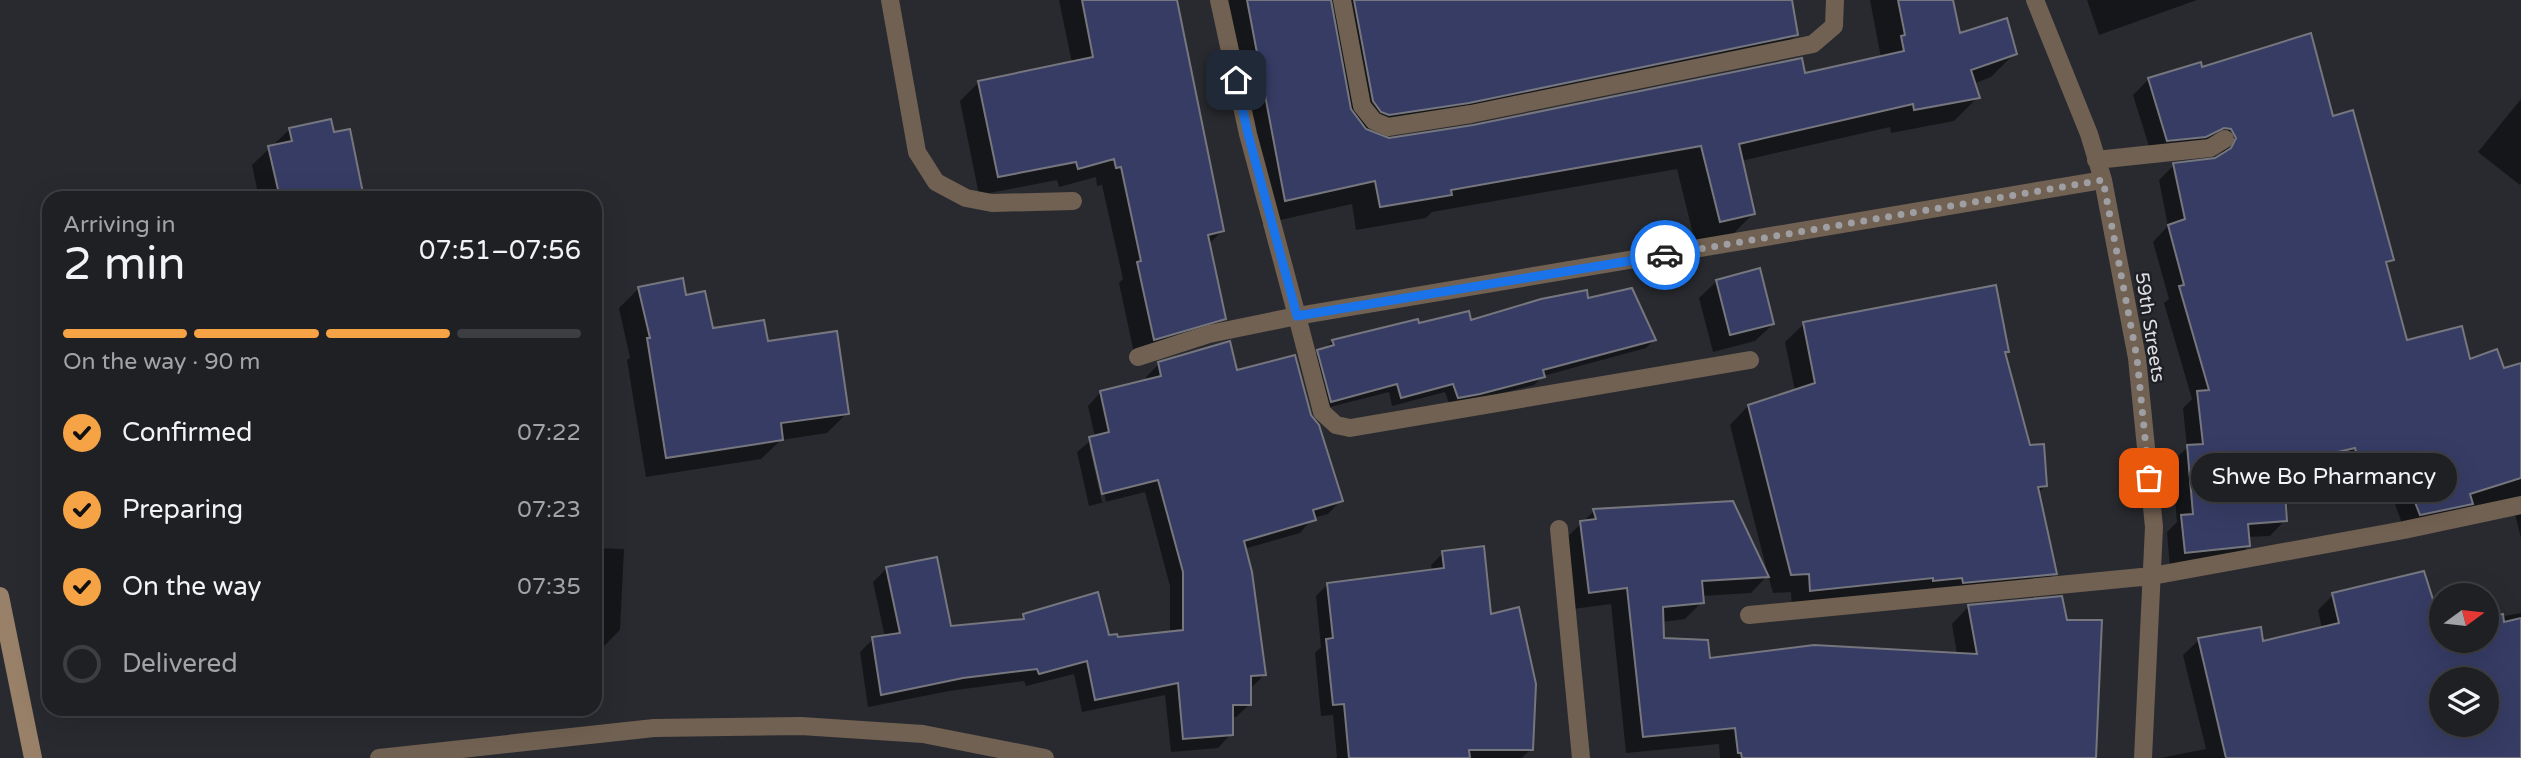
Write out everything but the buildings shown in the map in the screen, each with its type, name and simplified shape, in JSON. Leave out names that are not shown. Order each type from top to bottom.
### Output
[{"type":"main road","points":[[0,596],[33,758]]},
{"type":"street","points":[[890,0],[917,152],[936,182],[966,198],[992,203],[1073,201]]},
{"type":"street","points":[[1219,0],[1248,134],[1322,412],[1336,425],[1350,428],[1750,360]]},
{"type":"street","points":[[1342,0],[1362,106],[1374,121],[1388,127],[1471,114],[1814,44],[1834,26],[1836,0]]},
{"type":"street","name":"59th Streets","points":[[2035,0],[2103,180],[2137,358],[2154,527],[2143,758]]},
{"type":"street","points":[[2096,160],[2210,148],[2225,139]]},
{"type":"street","points":[[1138,357],[1209,334],[1297,316],[2103,180]]},
{"type":"street","points":[[1749,615],[2152,576],[2404,530],[2521,505]]},
{"type":"street","points":[[1559,529],[1581,758]]},
{"type":"street","points":[[379,758],[654,728],[800,726],[923,734],[1045,758]]},
{"type":"way so far","points":[[1665,255],[2103,180],[2110,203],[2137,358],[2149,478]]},
{"type":"place","name":"Shwe Bo Pharmancy","points":[[2149,478]]},
{"type":"route","points":[[1236,80],[1297,316],[1665,255]]}]
